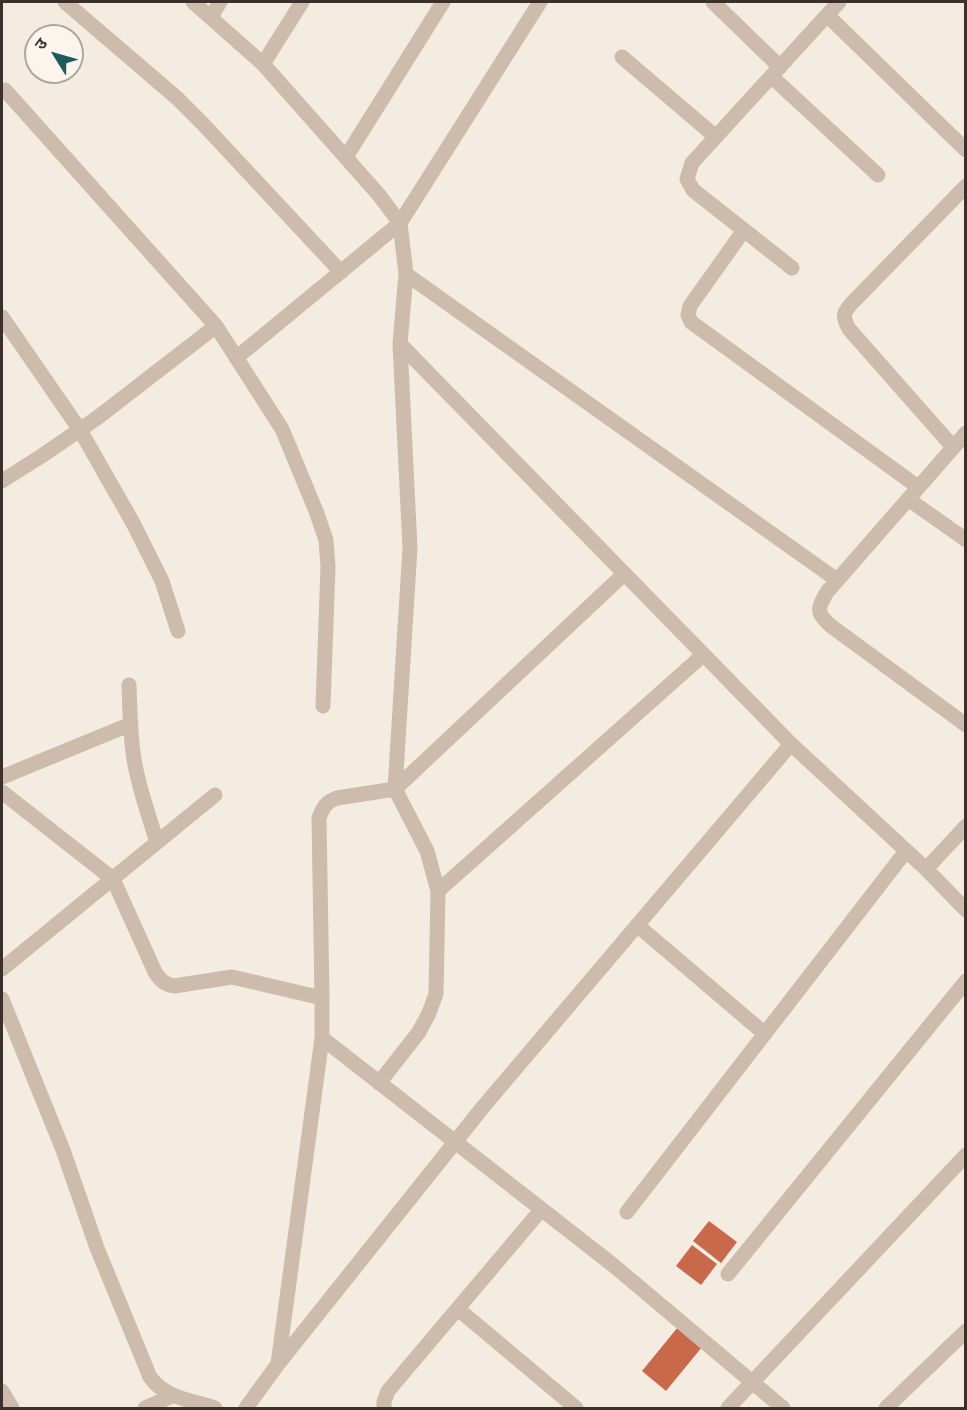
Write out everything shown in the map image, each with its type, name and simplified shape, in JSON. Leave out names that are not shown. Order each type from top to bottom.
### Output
[{"type":"street","points":[[65,2],[177,98],[341,272]]},
{"type":"street","points":[[193,2],[263,64],[379,195],[400,223],[406,274],[400,344],[410,548],[395,789],[427,851],[438,891],[436,994],[419,1032],[379,1083]]},
{"type":"street","points":[[211,17],[220,2]]},
{"type":"street","points":[[263,64],[302,2]]},
{"type":"street","points":[[346,157],[443,2]]},
{"type":"street","points":[[236,358],[400,223],[540,2]]},
{"type":"street","points":[[713,2],[776,72],[878,175]]},
{"type":"street","points":[[792,268],[693,190],[687,179],[692,163],[833,6],[966,150]]},
{"type":"street","points":[[622,57],[716,137]]},
{"type":"street","points":[[5,90],[216,326],[282,429],[326,540],[328,567],[323,706]]},
{"type":"street","points":[[953,447],[849,329],[844,320],[844,312],[966,186]]},
{"type":"street","points":[[744,230],[690,306],[688,315],[691,322],[918,487]]},
{"type":"street","points":[[406,274],[837,580]]},
{"type":"street","points":[[2,317],[80,430],[133,523],[162,581],[178,631]]},
{"type":"street","points":[[2,481],[80,430],[216,326]]},
{"type":"street","points":[[400,344],[791,744],[926,869],[966,910]]},
{"type":"street","points":[[966,433],[827,592],[819,611],[822,618],[966,725]]},
{"type":"street","points":[[908,499],[966,540]]},
{"type":"street","points":[[278,1364],[322,1038],[319,818],[323,807],[330,800],[337,798],[395,789],[624,574]]},
{"type":"street","points":[[438,891],[703,655]]},
{"type":"street","points":[[129,685],[135,764],[157,842]]},
{"type":"street","points":[[2,777],[131,724]]},
{"type":"street","points":[[246,1408],[278,1364],[490,1098],[791,744]]},
{"type":"street","points":[[2,792],[113,879],[155,972],[166,985],[174,986],[232,977],[322,998]]},
{"type":"street","points":[[2,969],[215,795]]},
{"type":"street","points":[[926,869],[966,826]]},
{"type":"street","points":[[627,1212],[906,851]]},
{"type":"street","points":[[637,925],[765,1034]]},
{"type":"street","points":[[728,1274],[966,981]]},
{"type":"street","points":[[2,999],[63,1150],[97,1248],[150,1377],[156,1385],[172,1396],[216,1408]]},
{"type":"street","points":[[322,1038],[613,1266],[783,1408]]},
{"type":"street","points":[[728,1408],[966,1155]]},
{"type":"street","points":[[384,1408],[388,1391],[542,1210]]},
{"type":"street","points":[[458,1309],[576,1408]]},
{"type":"street","points":[[886,1408],[966,1331]]},
{"type":"street","points":[[2,1393],[12,1408]]},
{"type":"street","points":[[145,1408],[172,1396]]},
{"type":"building","points":[[709,1221],[737,1242],[721,1263],[693,1241]]},
{"type":"building","points":[[692,1245],[717,1264],[701,1285],[676,1266]]},
{"type":"building","points":[[678,1327],[702,1347],[666,1391],[642,1371]]}]
